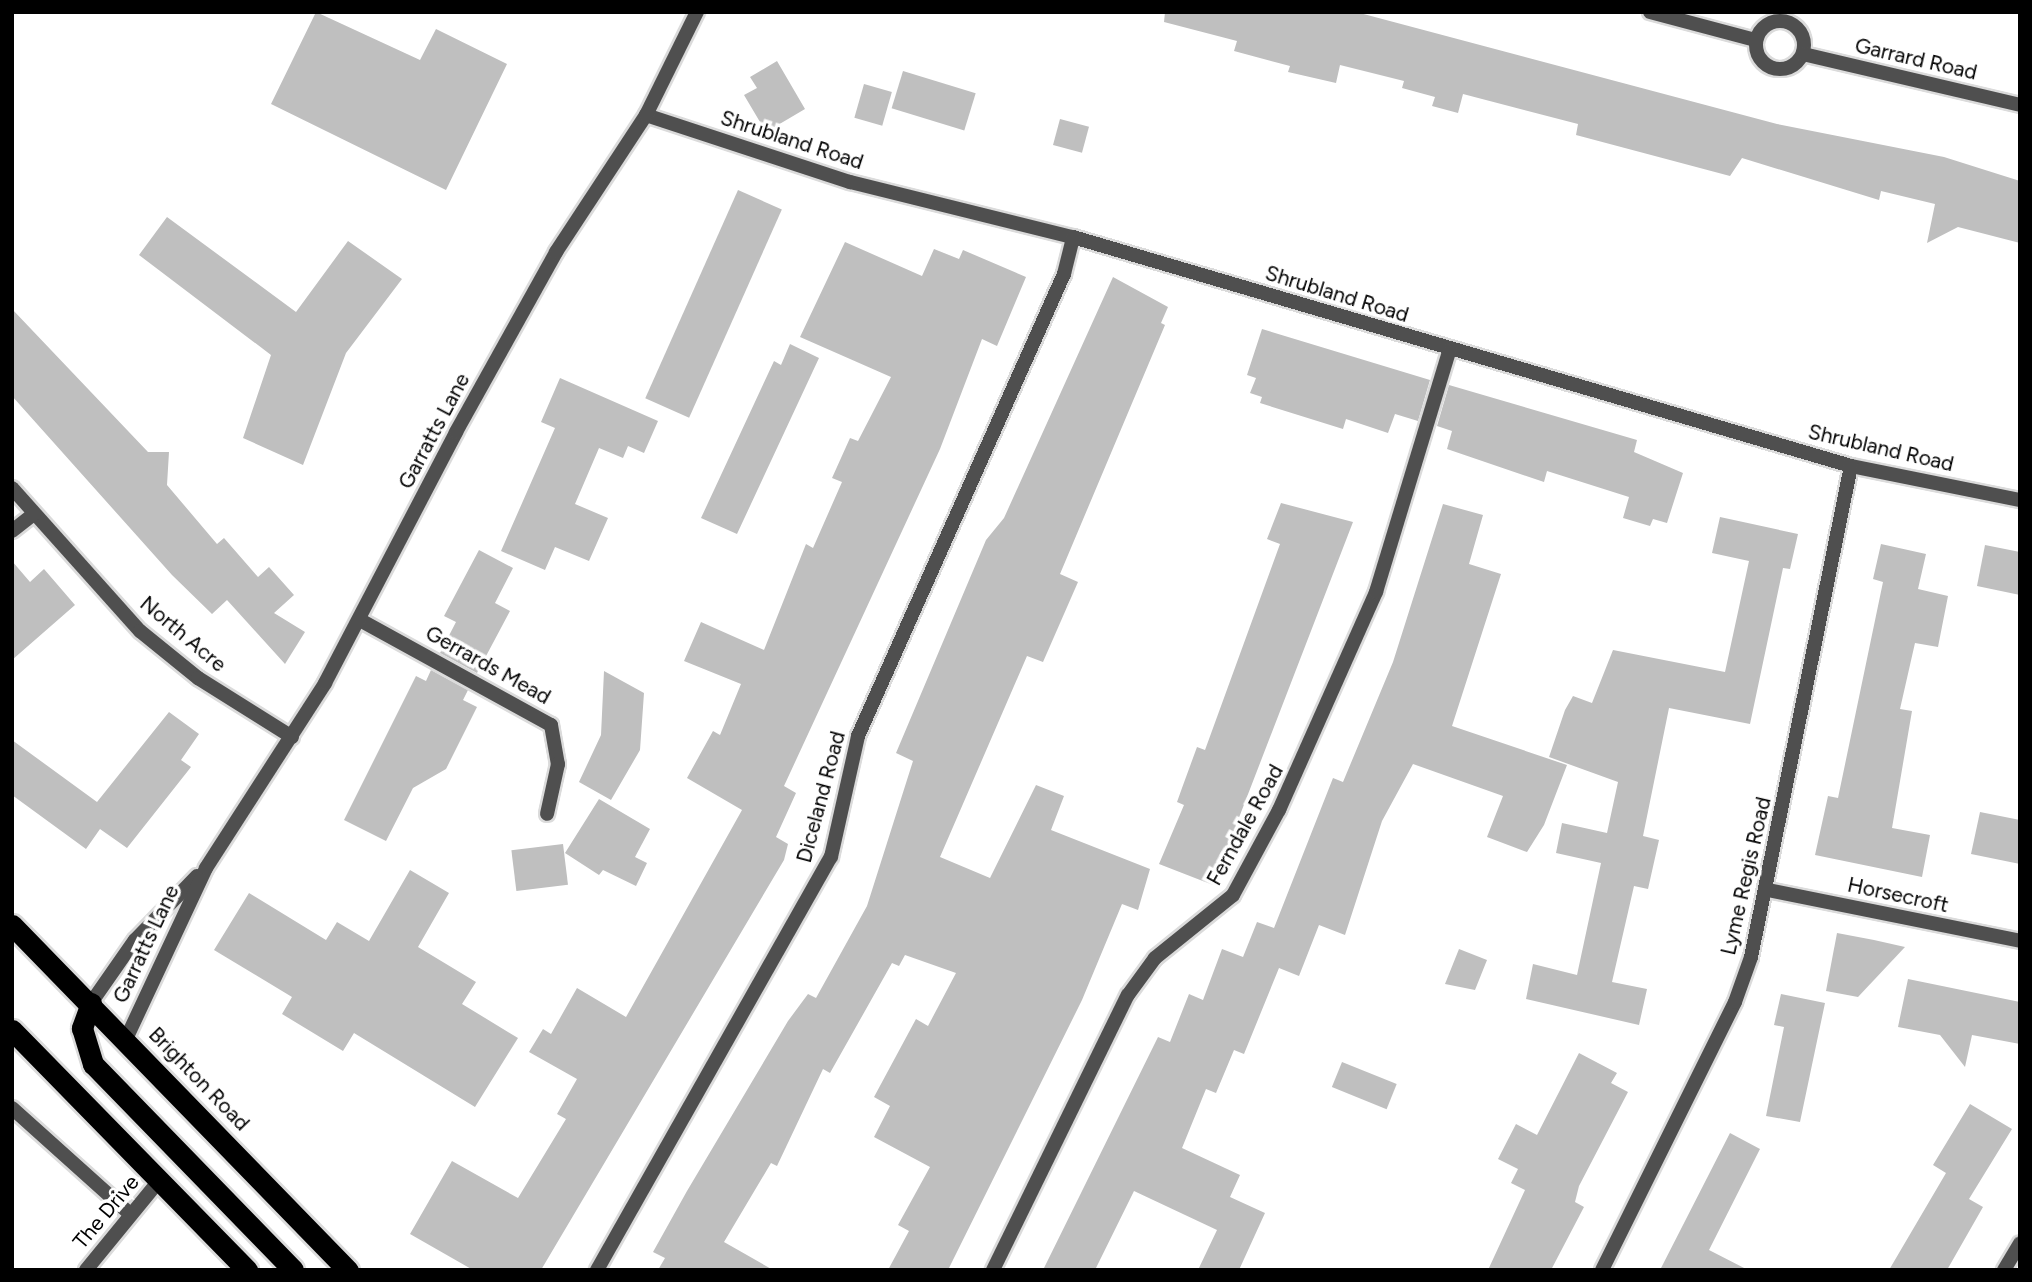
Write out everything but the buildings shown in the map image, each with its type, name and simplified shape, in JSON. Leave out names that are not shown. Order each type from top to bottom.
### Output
[{"type":"highway","name":"Brighton Road","points":[[12,925],[126,1038],[348,1270]]},
{"type":"highway","points":[[91,1003],[82,1028],[93,1064],[293,1270]]},
{"type":"highway","points":[[12,1030],[247,1270]]},
{"type":"street","name":"Garratts Lane","points":[[126,1038],[206,868],[292,737],[360,620],[556,252],[646,115],[697,12]]},
{"type":"street","points":[[1650,12],[1755,40]]},
{"type":"street","points":[[1787,20],[1799,28],[1803,54],[1781,70],[1766,66],[1755,40],[1762,28],[1787,20]]},
{"type":"street","name":"Garrard Road","points":[[1803,54],[2020,105]]},
{"type":"street","name":"Shrubland Road","points":[[646,115],[850,182],[1073,237],[1449,352],[1851,466],[2020,500]]},
{"type":"street","name":"Diceland Road","points":[[597,1270],[831,857],[858,736],[1058,286],[1073,237]]},
{"type":"street","name":"Ferndale Road","points":[[993,1270],[1128,995],[1155,958],[1233,895],[1279,810],[1376,592],[1449,352]]},
{"type":"street","name":"Lyme Regis Road","points":[[1602,1270],[1735,1002],[1768,890],[1851,466]]},
{"type":"street","name":"North Acre","points":[[12,488],[140,631],[198,678],[292,737]]},
{"type":"street","points":[[12,531],[34,514]]},
{"type":"street","name":"Gerrards Mead","points":[[360,620],[551,725],[558,764],[547,814]]},
{"type":"street","name":"Garratts Lane","points":[[91,1003],[135,940],[206,868]]},
{"type":"street","name":"Horsecroft","points":[[1768,890],[2020,941]]},
{"type":"street","points":[[12,1108],[128,1212]]},
{"type":"street","name":"The Drive","points":[[86,1270],[128,1212],[158,1182]]},
{"type":"street","points":[[2004,1270],[2020,1243]]}]
